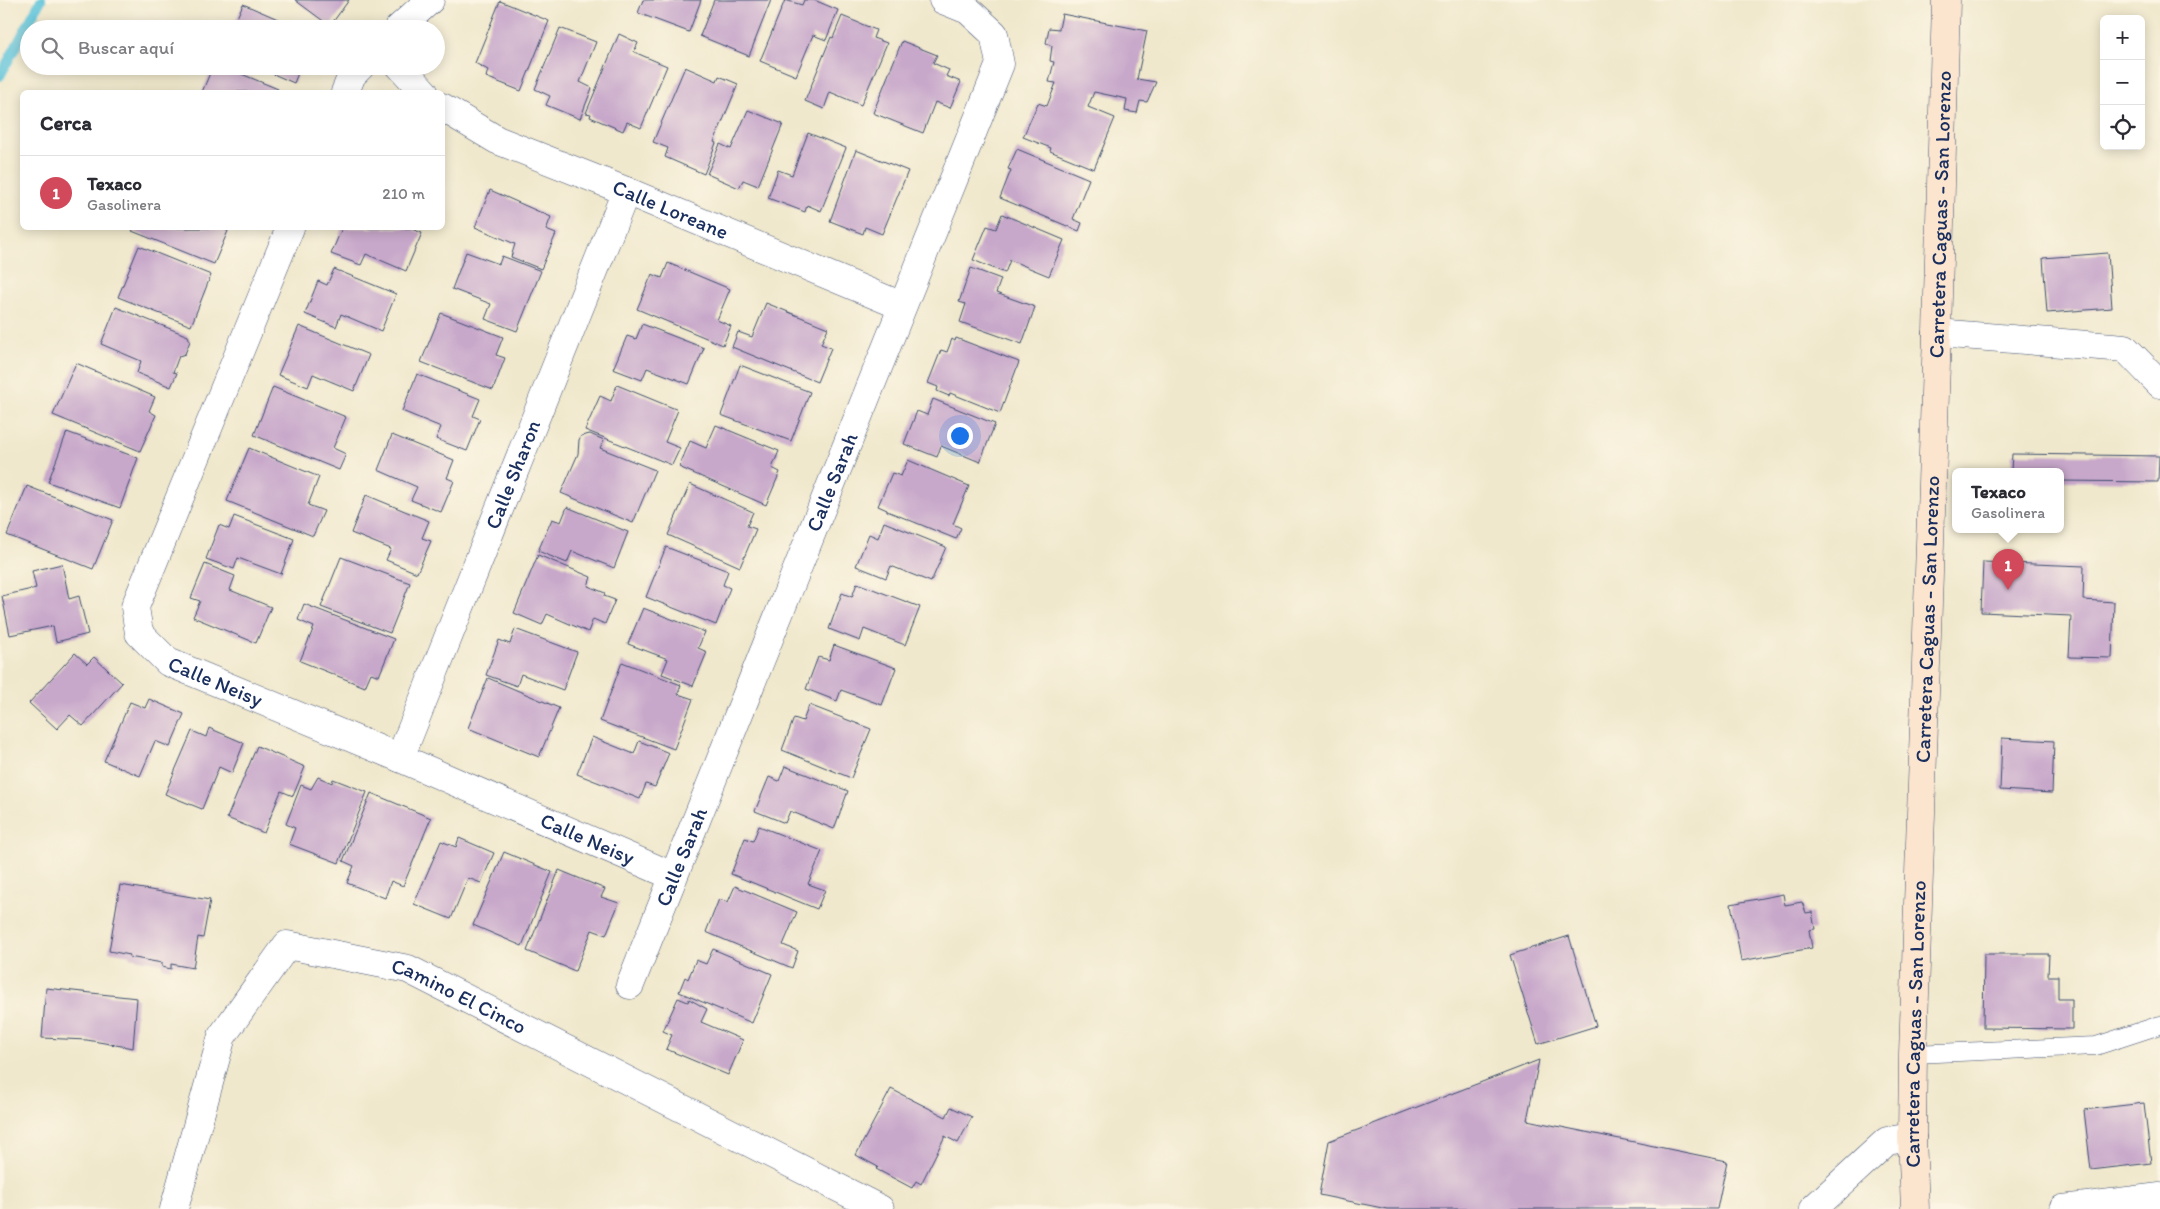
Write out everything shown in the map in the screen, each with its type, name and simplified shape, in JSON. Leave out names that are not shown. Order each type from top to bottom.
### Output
[{"type":"main road","name":"Carretera Caguas - San Lorenzo","points":[[1915,1209],[1912,1137],[1913,1054],[1946,0]]},
{"type":"street","points":[[408,20],[430,0]]},
{"type":"street","name":"Calle Sarah","points":[[630,985],[1000,64],[994,34],[968,10],[943,0]]},
{"type":"street","points":[[346,90],[352,75]]},
{"type":"street","points":[[408,75],[422,90]]},
{"type":"street","name":"Calle Loreane","points":[[445,109],[497,140],[626,191],[902,306]]},
{"type":"street","name":"Calle Sharon","points":[[400,758],[626,191]]},
{"type":"street","name":"Calle Neisy","points":[[289,230],[135,607],[139,633],[168,662],[400,758],[673,876]]},
{"type":"street","points":[[1937,333],[2125,348],[2160,384]]},
{"type":"street","name":"Camino El Cinco","points":[[174,1209],[222,1036],[287,945],[408,969],[880,1209]]},
{"type":"street","points":[[1813,1209],[1887,1141],[1912,1137]]},
{"type":"street","points":[[2063,1209],[2160,1197]]},
{"type":"lane","points":[[1913,1054],[2096,1046],[2160,1025]]},
{"type":"building","points":[[295,0],[349,0],[334,20],[322,20]]},
{"type":"building","points":[[643,0],[701,0],[689,32],[638,13]]},
{"type":"building","points":[[714,0],[771,0],[749,56],[700,36]]},
{"type":"building","points":[[785,0],[802,5],[804,0],[814,0],[838,10],[826,40],[813,35],[796,76],[760,61]]},
{"type":"building","points":[[500,1],[549,21],[521,91],[486,77],[488,70],[475,63]]},
{"type":"building","points":[[243,4],[280,20],[236,20]]},
{"type":"building","points":[[1062,14],[1147,31],[1137,79],[1156,82],[1147,102],[1140,101],[1137,113],[1125,111],[1127,99],[1094,92],[1088,107],[1115,118],[1094,169],[1050,151],[1051,148],[1023,137],[1038,103],[1047,106],[1056,83],[1049,82],[1054,62],[1050,61],[1052,46],[1046,43],[1049,28],[1059,29]]},
{"type":"building","points":[[842,16],[876,30],[873,38],[887,43],[861,105],[830,92],[824,109],[805,101],[831,37],[833,38]]},
{"type":"building","points":[[560,28],[596,42],[580,82],[592,88],[580,119],[546,105],[550,96],[535,89]]},
{"type":"building","points":[[619,34],[638,43],[634,52],[667,66],[641,128],[627,122],[623,131],[590,117],[591,114],[586,113]]},
{"type":"building","points":[[902,41],[937,55],[933,63],[949,70],[946,76],[961,82],[950,108],[935,102],[923,133],[873,113]]},
{"type":"building","points":[[685,67],[717,81],[719,76],[738,84],[714,142],[716,143],[704,174],[665,157],[668,148],[653,142]]},
{"type":"building","points":[[209,75],[244,75],[278,89],[278,90],[203,90]]},
{"type":"building","points":[[276,75],[297,75],[294,83]]},
{"type":"building","points":[[748,110],[783,124],[758,186],[743,180],[739,188],[707,174],[720,144],[731,149]]},
{"type":"building","points":[[808,133],[846,148],[821,211],[807,205],[805,212],[768,198],[778,170],[792,175]]},
{"type":"building","points":[[1017,149],[1089,179],[1073,219],[1082,223],[1079,231],[1000,198],[1011,170],[1008,169]]},
{"type":"building","points":[[856,150],[908,171],[882,234],[865,227],[863,234],[830,221]]},
{"type":"building","points":[[490,190],[551,217],[546,230],[556,234],[541,269],[511,257],[515,244],[475,227]]},
{"type":"building","points":[[1002,214],[1064,240],[1049,276],[1010,260],[1005,273],[973,260],[987,226],[996,229]]},
{"type":"building","points":[[226,230],[228,231],[214,264],[132,231]]},
{"type":"building","points":[[341,230],[414,230],[422,233],[406,271],[366,254],[361,265],[331,254]]},
{"type":"building","points":[[139,246],[211,275],[191,326],[118,297]]},
{"type":"building","points":[[466,252],[499,264],[502,256],[541,271],[517,331],[485,319],[491,304],[452,289]]},
{"type":"building","points":[[2108,253],[2112,308],[2047,313],[2043,258]]},
{"type":"building","points":[[668,263],[730,289],[717,320],[731,326],[723,345],[637,309],[652,274],[662,278]]},
{"type":"building","points":[[971,268],[1001,279],[996,293],[1035,307],[1022,344],[960,322],[966,304],[959,302]]},
{"type":"building","points":[[334,269],[396,294],[381,331],[341,314],[336,327],[305,314],[318,281],[327,285]]},
{"type":"building","points":[[766,303],[828,328],[821,344],[831,348],[817,382],[732,347],[738,332],[752,337]]},
{"type":"building","points":[[116,307],[188,336],[190,341],[185,354],[179,356],[173,372],[177,373],[171,387],[137,373],[141,361],[101,344]]},
{"type":"building","points":[[441,313],[503,337],[496,355],[505,358],[493,390],[421,362]]},
{"type":"building","points":[[642,324],[704,348],[689,384],[647,368],[642,380],[613,369],[627,336],[636,339]]},
{"type":"building","points":[[299,326],[369,355],[354,391],[313,374],[308,387],[278,375]]},
{"type":"building","points":[[956,338],[1019,362],[1000,413],[950,393],[949,396],[937,391],[938,387],[928,383],[941,350],[947,352],[952,339],[955,341]]},
{"type":"building","points":[[76,363],[155,397],[149,411],[156,415],[140,451],[53,415]]},
{"type":"building","points":[[740,365],[810,392],[791,441],[721,415]]},
{"type":"building","points":[[417,374],[480,399],[473,416],[480,419],[467,451],[436,439],[441,427],[402,411]]},
{"type":"building","points":[[617,385],[678,410],[665,442],[680,448],[672,465],[585,430],[600,396],[611,401]]},
{"type":"building","points":[[273,387],[346,417],[333,448],[346,454],[339,470],[254,435]]},
{"type":"building","points":[[933,399],[995,424],[980,462],[941,446],[937,457],[904,444],[917,411],[927,415]]},
{"type":"building","points":[[716,425],[779,451],[772,468],[780,472],[766,505],[679,467],[690,441],[706,448]]},
{"type":"building","points":[[67,432],[138,458],[120,508],[48,482]]},
{"type":"building","points":[[590,434],[604,440],[600,448],[655,470],[633,523],[561,493],[578,454],[579,440],[581,436]]},
{"type":"building","points":[[392,435],[454,460],[447,478],[454,481],[441,512],[411,500],[417,487],[378,470]]},
{"type":"building","points":[[249,448],[319,477],[308,505],[324,511],[313,536],[227,501]]},
{"type":"building","points":[[2012,454],[2159,456],[2158,482],[2064,481],[2064,468],[2011,468]]},
{"type":"building","points":[[908,460],[969,486],[953,524],[961,528],[956,539],[878,506],[892,473],[901,476]]},
{"type":"building","points":[[690,484],[753,512],[747,526],[756,529],[740,567],[668,535]]},
{"type":"building","points":[[27,486],[113,520],[93,569],[7,535]]},
{"type":"building","points":[[366,495],[429,521],[422,538],[431,541],[417,573],[386,560],[391,549],[351,533]]},
{"type":"building","points":[[567,507],[628,532],[614,568],[572,551],[567,563],[538,551],[552,519],[561,522]]},
{"type":"building","points":[[234,516],[294,539],[281,574],[238,558],[234,569],[206,559],[219,525],[229,529]]},
{"type":"building","points":[[884,522],[946,547],[931,582],[891,566],[886,578],[856,566],[869,534],[878,538]]},
{"type":"building","points":[[666,547],[728,571],[723,585],[730,588],[716,625],[646,597]]},
{"type":"building","points":[[538,555],[591,577],[588,586],[605,593],[604,596],[615,600],[605,624],[593,619],[588,632],[547,614],[542,625],[514,613]]},
{"type":"building","points":[[341,557],[410,583],[390,633],[321,607]]},
{"type":"building","points":[[1983,562],[2084,566],[2083,600],[2114,602],[2112,658],[2069,657],[2071,616],[1981,612]]},
{"type":"building","points":[[62,564],[69,599],[79,596],[88,634],[56,642],[53,626],[10,635],[2,596],[36,588],[32,571]]},
{"type":"building","points":[[205,564],[235,576],[230,590],[271,607],[256,643],[193,617],[200,601],[191,598]]},
{"type":"building","points":[[857,583],[920,607],[905,645],[864,629],[860,641],[829,629],[842,593],[852,597]]},
{"type":"building","points":[[304,604],[394,639],[379,676],[371,673],[365,687],[300,661],[314,627],[298,620]]},
{"type":"building","points":[[643,608],[705,632],[698,648],[707,652],[693,686],[662,674],[668,659],[628,644]]},
{"type":"building","points":[[515,629],[577,652],[563,690],[521,674],[517,686],[486,675],[499,640],[510,644]]},
{"type":"building","points":[[834,645],[896,668],[882,705],[841,690],[837,701],[806,689],[818,657],[829,660]]},
{"type":"building","points":[[75,653],[87,664],[94,657],[122,683],[83,726],[70,715],[57,729],[29,703]]},
{"type":"building","points":[[622,662],[681,685],[678,694],[693,699],[674,749],[600,721]]},
{"type":"building","points":[[488,678],[559,708],[539,757],[468,728]]},
{"type":"building","points":[[149,699],[184,714],[170,747],[155,741],[140,776],[104,761],[130,702],[145,708]]},
{"type":"building","points":[[809,705],[871,729],[851,778],[782,750],[794,718],[803,721]]},
{"type":"building","points":[[209,728],[244,743],[232,773],[219,767],[202,809],[165,794],[192,731],[206,737]]},
{"type":"building","points":[[592,737],[634,754],[639,741],[669,753],[655,787],[646,784],[640,799],[577,774]]},
{"type":"building","points":[[2002,738],[2054,741],[2052,793],[2000,790]]},
{"type":"building","points":[[257,746],[305,767],[293,796],[281,791],[264,833],[227,818]]},
{"type":"building","points":[[785,766],[848,791],[834,829],[790,811],[785,823],[755,811],[769,777],[779,781]]},
{"type":"building","points":[[318,777],[332,783],[333,779],[367,792],[339,863],[289,844],[295,828],[286,824],[301,785],[311,789]]},
{"type":"building","points":[[371,793],[431,818],[403,886],[391,881],[385,898],[347,883],[354,866],[343,861]]},
{"type":"building","points":[[759,826],[822,851],[808,884],[825,890],[817,909],[731,874],[745,838],[753,841]]},
{"type":"building","points":[[459,838],[494,853],[481,883],[468,878],[451,919],[414,904],[441,841],[456,847]]},
{"type":"building","points":[[504,852],[552,872],[522,946],[473,925]]},
{"type":"building","points":[[559,870],[605,889],[601,897],[619,903],[606,935],[592,930],[575,971],[527,951]]},
{"type":"building","points":[[120,885],[210,900],[203,938],[198,937],[193,968],[171,964],[171,969],[162,967],[162,963],[109,951]]},
{"type":"building","points":[[735,886],[797,912],[783,945],[798,951],[792,968],[706,932],[719,899],[728,902]]},
{"type":"building","points":[[1783,894],[1785,905],[1802,902],[1806,913],[1812,912],[1815,929],[1809,930],[1812,948],[1741,961],[1731,904]]},
{"type":"building","points":[[1569,936],[1596,1026],[1538,1044],[1510,955]]},
{"type":"building","points":[[713,949],[772,974],[752,1023],[679,992],[685,977],[688,979],[696,960],[706,964]]},
{"type":"building","points":[[1984,954],[2049,954],[2048,976],[2058,976],[2058,999],[2072,999],[2072,1029],[1983,1028]]},
{"type":"building","points":[[46,988],[137,998],[133,1048],[87,1040],[42,1038]]},
{"type":"building","points":[[678,998],[688,1002],[689,999],[707,1009],[701,1022],[743,1040],[728,1075],[666,1049],[672,1035],[663,1031]]},
{"type":"building","points":[[1539,1060],[1527,1120],[1727,1161],[1717,1209],[1387,1209],[1319,1195],[1329,1141]]},
{"type":"building","points":[[891,1089],[946,1117],[951,1107],[972,1117],[958,1143],[945,1136],[921,1184],[916,1181],[912,1188],[876,1169],[878,1167],[856,1155]]},
{"type":"building","points":[[2144,1103],[2151,1163],[2091,1170],[2084,1110]]},
{"type":"waterway","points":[[30,20],[41,0]]},
{"type":"waterway","points":[[0,76],[20,39]]},
{"type":"place","name":"Texaco","points":[[2008,590]]}]
